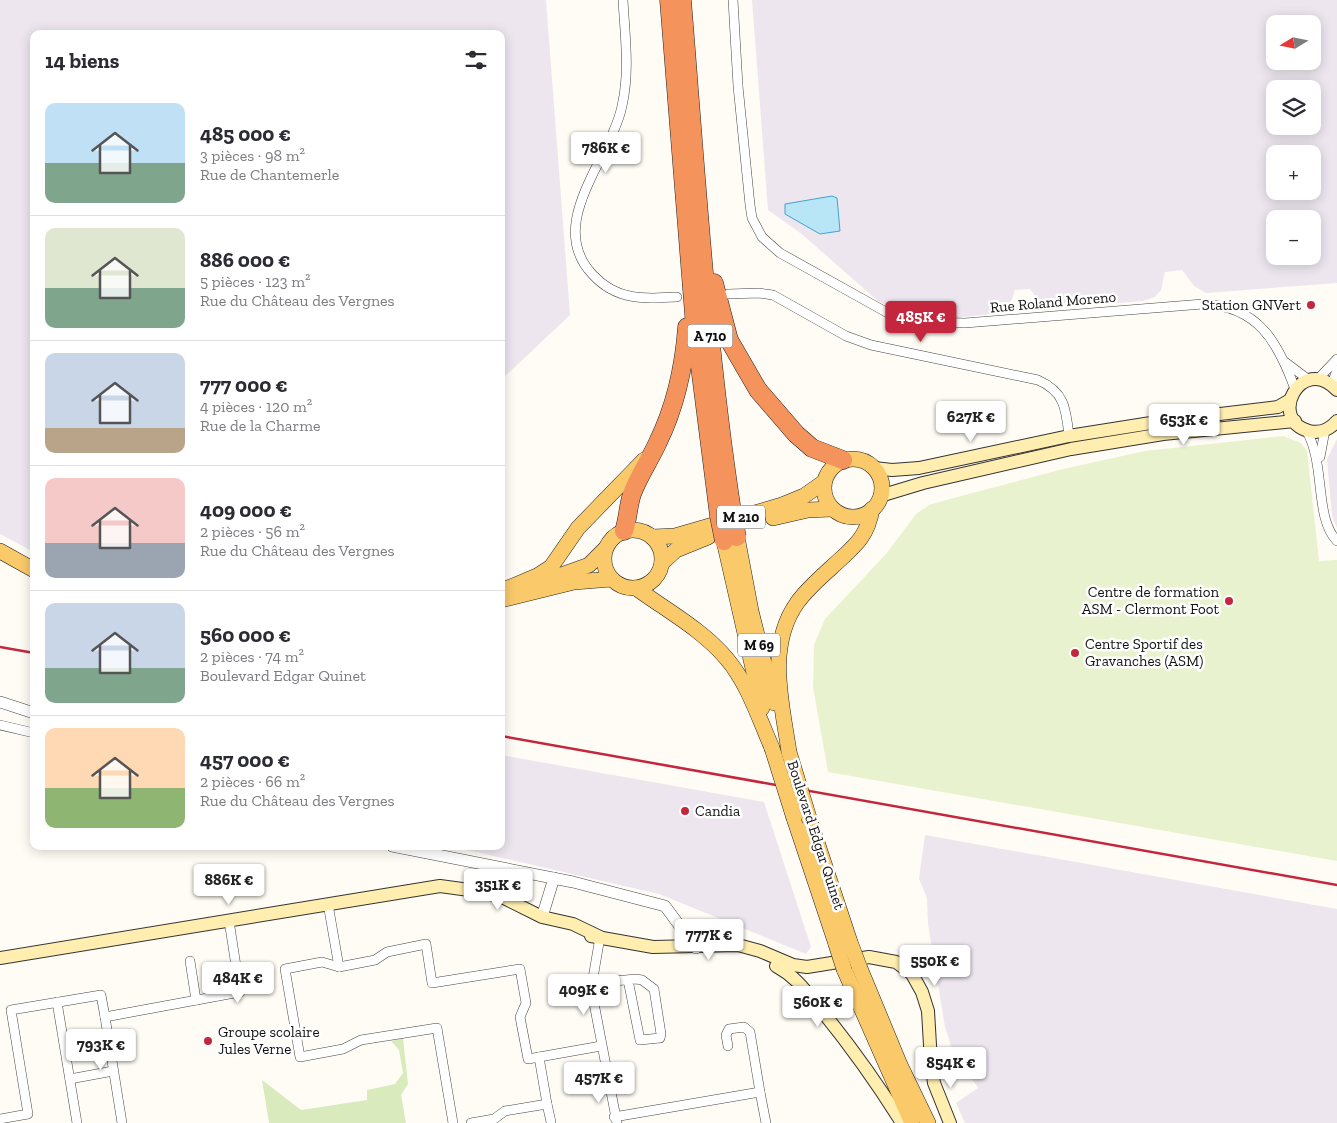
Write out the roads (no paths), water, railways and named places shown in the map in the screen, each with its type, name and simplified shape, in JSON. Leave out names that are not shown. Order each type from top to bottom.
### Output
[{"type":"highway","name":"A 710","points":[[669,0],[700,381],[730,539]]},
{"type":"highway","name":"A 710","points":[[682,0],[726,513]]},
{"type":"highway","points":[[695,160],[710,237],[713,278],[729,340],[758,390],[796,434],[812,448],[843,460]]},
{"type":"highway","points":[[624,531],[635,487],[658,444],[680,384],[685,347],[690,262]]},
{"type":"main road","points":[[872,509],[856,517],[848,517],[832,509],[824,491],[824,482],[834,465],[843,460],[860,460],[874,468],[892,470],[919,468],[1069,436],[1170,420],[1278,407],[1292,394],[1314,379],[1334,387]]},
{"type":"main road","points":[[1292,394],[1289,407],[1295,421],[1306,430],[1325,430],[1337,421]]},
{"type":"main road","points":[[880,496],[923,482],[1071,449],[1162,434],[1295,421]]},
{"type":"main road","points":[[505,589],[537,576],[551,567],[578,528],[622,485],[658,444]]},
{"type":"main road","points":[[789,752],[778,663],[786,625],[796,604],[808,589],[862,540],[869,526],[872,509],[880,496],[879,477],[874,468]]},
{"type":"main road","name":"M 210","points":[[652,537],[675,536],[782,505],[804,496],[824,482]]},
{"type":"main road","name":"M 210","points":[[662,563],[676,550],[692,542],[784,514],[832,509]]},
{"type":"main road","points":[[505,595],[589,565],[616,535],[624,531],[639,530],[652,537],[658,544],[662,563],[653,580],[636,588]]},
{"type":"main road","name":"Boulevard Edgar Quinet","points":[[730,539],[763,664],[810,821],[843,943]]},
{"type":"main road","name":"M 69","points":[[730,539],[772,748]]},
{"type":"main road","points":[[605,549],[604,565],[612,579],[619,584],[636,588],[683,621],[719,650],[728,660],[752,701],[772,748]]},
{"type":"main road","points":[[0,551],[30,568]]},
{"type":"main road","points":[[505,599],[574,582],[612,579]]},
{"type":"main road","name":"Boulevard Edgar Quinet","points":[[772,748],[794,818],[912,1123]]},
{"type":"main road","points":[[0,958],[459,888],[504,898],[542,917],[573,924],[600,937],[654,947],[696,948],[738,945],[793,965],[807,967],[869,957],[890,960],[905,968],[918,982],[928,1010],[934,1083],[950,1123]]},
{"type":"main road","points":[[0,965],[230,927],[329,907]]},
{"type":"main road","points":[[722,947],[760,957],[793,975],[867,1067],[902,1123]]},
{"type":"main road","name":"Boulevard Edgar Quinet","points":[[851,967],[928,1123]]},
{"type":"street","points":[[623,0],[628,62],[622,108],[611,137],[581,201],[576,216],[576,243],[588,270],[608,288],[633,298],[677,297]]},
{"type":"street","name":"Rue Roland Moreno","points":[[733,0],[738,86],[752,218],[766,242],[780,253],[886,312],[926,322],[965,323],[1180,306],[1219,305],[1244,313],[1257,323],[1285,361]]},
{"type":"street","points":[[728,294],[759,292],[773,295],[846,336],[871,345],[1038,380],[1052,386],[1060,396],[1066,412],[1069,436]]},
{"type":"street","points":[[1285,361],[1314,379],[1337,359]]},
{"type":"street","points":[[1285,361],[1292,394]]},
{"type":"street","points":[[1334,387],[1337,370]]},
{"type":"street","points":[[1306,430],[1314,443],[1319,465],[1325,520],[1337,541]]},
{"type":"street","points":[[1319,465],[1325,430]]},
{"type":"street","points":[[0,702],[30,712]]},
{"type":"street","points":[[0,726],[30,732]]},
{"type":"street","points":[[412,850],[554,878],[665,906],[696,948]]},
{"type":"street","points":[[542,917],[554,878]]},
{"type":"street","points":[[329,907],[339,966]]},
{"type":"street","points":[[105,1016],[240,992],[230,927]]},
{"type":"street","points":[[600,937],[592,983],[614,1121],[760,1092]]},
{"type":"street","points":[[453,1123],[437,1028],[361,1040],[342,1049],[300,1058],[285,969],[322,962],[339,966],[375,960],[386,952],[426,944],[432,983],[520,969],[526,1003],[520,1017],[528,1059],[602,1046]]},
{"type":"street","points":[[190,961],[196,1000]]},
{"type":"street","points":[[592,983],[628,980],[642,980],[654,989],[660,1038],[640,1040],[628,980]]},
{"type":"street","points":[[0,1119],[28,1114],[11,1010],[101,995],[122,1123]]},
{"type":"street","points":[[57,1002],[77,1123]]},
{"type":"street","points":[[728,1046],[726,1035],[729,1030],[744,1027],[750,1032],[766,1123]]},
{"type":"street","points":[[539,1057],[550,1122]]},
{"type":"street","points":[[70,1079],[114,1072]]},
{"type":"street","points":[[471,1123],[494,1119],[505,1111],[547,1104]]},
{"type":"water","points":[[832,196],[837,198],[840,231],[820,234],[785,214],[785,204]]},
{"type":"railway","points":[[0,647],[30,652]]},
{"type":"railway","points":[[505,737],[1337,885]]},
{"type":"place","name":"Station GNVert","points":[[1311,305]]},
{"type":"place","name":"Centre de formation ASM - Clermont Foot","points":[[1229,601]]},
{"type":"place","name":"Centre Sportif des Gravanches (ASM)","points":[[1075,653]]},
{"type":"place","name":"Candia","points":[[685,811]]},
{"type":"place","name":"Groupe scolaire Jules Verne","points":[[208,1041]]}]
